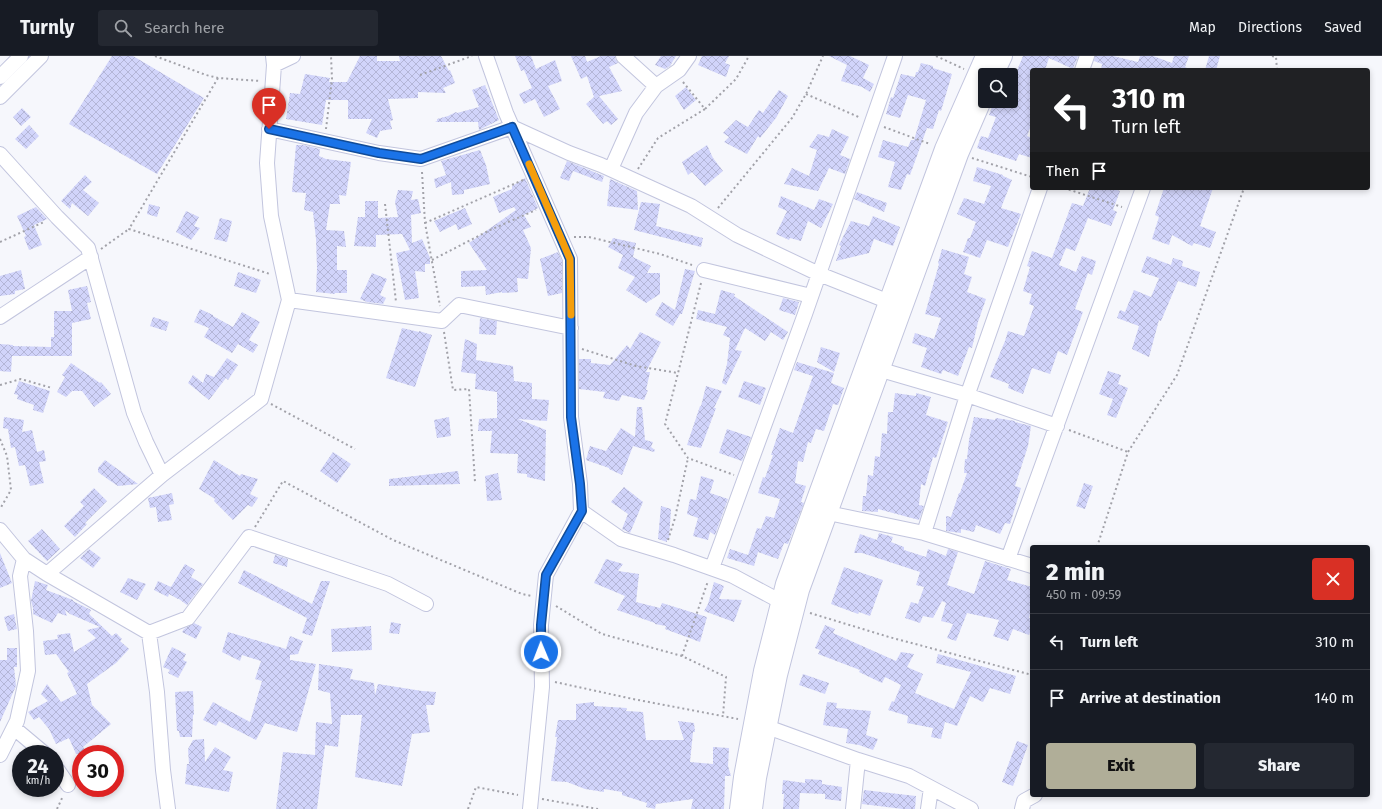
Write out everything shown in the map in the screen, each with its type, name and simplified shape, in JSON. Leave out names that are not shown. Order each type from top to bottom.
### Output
[{"type":"main road","points":[[985,56],[985,68]]},
{"type":"main road","points":[[992,68],[1003,56]]},
{"type":"main road","points":[[739,809],[743,777],[778,675],[788,605],[800,590],[821,510],[952,151],[978,91]]},
{"type":"main road","points":[[952,151],[978,106]]},
{"type":"main road","points":[[753,809],[757,778],[760,724]]},
{"type":"street","points":[[0,77],[21,56]]},
{"type":"street","points":[[0,97],[41,56]]},
{"type":"street","points":[[47,574],[162,475],[261,399],[289,300],[271,216],[267,163],[274,60],[293,56]]},
{"type":"street","points":[[486,56],[512,127],[570,259],[571,417],[582,511],[546,575],[541,625],[541,679],[530,803]]},
{"type":"street","points":[[623,56],[656,86]]},
{"type":"street","points":[[611,170],[636,113],[656,86],[676,73],[689,56]]},
{"type":"street","points":[[712,568],[819,274],[895,56]]},
{"type":"street","points":[[1083,68],[1087,56]]},
{"type":"street","points":[[269,129],[379,153],[421,159],[512,127],[691,206],[737,235],[819,274],[896,305]]},
{"type":"street","points":[[0,154],[88,248],[134,413],[162,475]]},
{"type":"street","points":[[924,533],[967,395],[1039,190]]},
{"type":"street","points":[[1008,559],[1142,190]]},
{"type":"street","points":[[0,317],[91,257]]},
{"type":"street","points":[[704,270],[811,296]]},
{"type":"street","points":[[289,300],[442,321],[459,305],[571,328]]},
{"type":"street","points":[[873,367],[967,395],[1057,426]]},
{"type":"street","points":[[821,510],[924,533],[1030,565]]},
{"type":"street","points":[[582,511],[621,539],[733,576],[788,605]]},
{"type":"street","points":[[0,530],[6,548],[47,574],[149,633]]},
{"type":"street","points":[[149,633],[188,618],[249,537],[388,584],[426,604]]},
{"type":"street","points":[[0,755],[17,721],[28,671],[26,631],[20,576],[24,559]]},
{"type":"street","points":[[149,633],[157,692],[163,770],[168,809]]},
{"type":"street","points":[[760,724],[858,760],[909,776],[971,809]]},
{"type":"street","points":[[14,728],[34,745]]},
{"type":"street","points":[[852,809],[858,760]]},
{"type":"street","points":[[64,779],[68,785]]},
{"type":"street","points":[[928,809],[931,788]]},
{"type":"street","points":[[1022,809],[1024,802],[1032,797]]},
{"type":"path","points":[[155,56],[218,78],[273,82]]},
{"type":"path","points":[[325,141],[332,79],[331,56]]},
{"type":"path","points":[[420,75],[472,56]]},
{"type":"path","points":[[632,179],[658,138],[705,109],[736,79],[749,56]]},
{"type":"path","points":[[710,218],[792,118],[806,94],[823,56]]},
{"type":"path","points":[[936,56],[978,72]]},
{"type":"path","points":[[1272,56],[1276,57],[1278,68]]},
{"type":"path","points":[[676,73],[705,109]]},
{"type":"path","points":[[91,257],[129,229],[218,78]]},
{"type":"path","points":[[806,94],[871,123],[1030,177]]},
{"type":"path","points":[[421,159],[425,223],[453,390],[469,389],[475,482]]},
{"type":"path","points":[[425,223],[533,175]]},
{"type":"path","points":[[1070,190],[1135,211]]},
{"type":"path","points":[[1098,545],[1128,452],[1177,375],[1243,190]]},
{"type":"path","points":[[384,204],[398,315]]},
{"type":"path","points":[[432,260],[490,230],[547,206]]},
{"type":"path","points":[[0,242],[57,216]]},
{"type":"path","points":[[129,229],[284,278]]},
{"type":"path","points":[[561,237],[589,237],[660,254],[704,270],[665,424],[688,458],[745,479]]},
{"type":"path","points":[[571,346],[636,366],[678,373]]},
{"type":"path","points":[[0,386],[21,379],[52,388]]},
{"type":"path","points":[[261,399],[355,449]]},
{"type":"path","points":[[1057,426],[1128,452]]},
{"type":"path","points":[[0,439],[7,456],[11,490],[0,509]]},
{"type":"path","points":[[664,552],[675,518],[688,458]]},
{"type":"path","points":[[244,543],[283,482],[393,540],[522,594],[543,598],[602,634],[682,656],[726,677],[723,716]]},
{"type":"path","points":[[682,656],[712,568]]},
{"type":"path","points":[[788,605],[889,637],[1030,674]]},
{"type":"path","points":[[541,679],[632,699],[760,724]]},
{"type":"path","points":[[468,809],[476,787],[530,803],[598,809]]},
{"type":"building","points":[[112,56],[133,56],[204,98],[157,174],[69,124]]},
{"type":"building","points":[[360,56],[377,56],[377,61],[400,61],[399,56],[441,56],[449,71],[450,70],[455,83],[443,88],[446,93],[418,92],[418,98],[388,99],[393,120],[390,121],[392,129],[380,131],[377,138],[366,133],[372,119],[348,119],[348,100],[326,100],[322,125],[286,119],[290,93],[300,94],[305,74],[330,78],[329,82],[347,82]]},
{"type":"building","points":[[515,56],[531,56],[536,69],[555,60],[562,81],[548,86],[560,109],[544,117],[535,99],[524,104],[519,94],[532,88],[524,70],[521,71]]},
{"type":"building","points":[[571,56],[585,56],[587,62],[601,56],[615,56],[618,63],[609,67],[622,91],[599,96],[618,119],[611,125],[607,121],[603,124],[586,104],[594,97],[587,76],[581,79]]},
{"type":"building","points":[[661,56],[676,56],[670,66],[665,69],[655,65]]},
{"type":"building","points":[[702,56],[729,56],[725,63],[730,65],[726,77],[698,65]]},
{"type":"building","points":[[829,56],[850,56],[869,65],[863,78],[874,84],[870,92],[862,87],[841,81],[847,65]]},
{"type":"building","points":[[1023,56],[1078,56],[1073,68],[1049,58],[1046,68],[1030,68],[1030,128],[1027,136],[1030,137],[1030,157],[1019,154],[1016,161],[977,148],[981,136],[988,138],[996,117],[989,115],[992,108],[1018,108],[1018,68]]},
{"type":"building","points":[[1095,56],[1113,56],[1138,62],[1140,56],[1153,56],[1172,63],[1174,56],[1189,56],[1185,67],[1187,68],[1101,68],[1102,64],[1094,61]]},
{"type":"building","points":[[1209,56],[1220,56],[1217,68],[1206,68]]},
{"type":"building","points":[[921,63],[952,74],[941,111],[939,110],[933,129],[927,128],[910,175],[907,174],[901,190],[888,187],[895,162],[878,157],[883,140],[908,147],[911,140],[914,140],[926,100],[908,95],[900,118],[886,114],[891,97],[893,98],[901,74],[915,77]]},
{"type":"building","points":[[485,85],[499,120],[479,130],[478,122],[435,122],[437,119],[456,112],[479,107],[472,90]]},
{"type":"building","points":[[686,87],[696,100],[684,110],[675,96]]},
{"type":"building","points":[[779,90],[788,96],[776,118],[760,138],[758,136],[747,154],[724,142],[729,137],[723,133],[736,120],[748,127],[759,110],[763,113]]},
{"type":"building","points":[[22,108],[31,117],[21,126],[13,117]]},
{"type":"building","points":[[29,125],[39,136],[26,149],[15,139]]},
{"type":"building","points":[[832,129],[849,137],[840,155],[850,159],[845,174],[829,168],[818,191],[784,184],[792,168],[809,176],[817,150],[809,147],[818,134],[829,137]]},
{"type":"building","points":[[296,145],[320,149],[319,156],[326,159],[351,162],[346,196],[339,195],[340,204],[330,204],[326,230],[344,231],[346,247],[337,246],[337,270],[347,270],[347,293],[335,294],[316,292],[316,239],[313,212],[304,210],[306,193],[292,192]]},
{"type":"building","points":[[707,145],[713,158],[723,171],[705,186],[692,172],[688,175],[682,162]]},
{"type":"building","points":[[480,150],[486,165],[490,184],[464,190],[464,194],[452,195],[451,182],[436,188],[434,179],[446,175],[441,161]]},
{"type":"building","points":[[567,161],[604,176],[602,182],[573,171],[569,181],[560,178]]},
{"type":"building","points":[[977,167],[1003,175],[1012,180],[1001,208],[1021,214],[1008,247],[987,240],[980,258],[963,252],[976,222],[957,214],[964,198],[984,204],[991,186],[973,181]]},
{"type":"building","points":[[85,175],[92,182],[83,190],[99,203],[88,216],[72,203],[70,209],[61,201]]},
{"type":"building","points":[[525,178],[538,208],[524,215],[531,227],[523,230],[531,248],[528,279],[517,278],[518,292],[502,292],[486,295],[485,286],[461,287],[461,271],[487,270],[469,243],[516,210],[514,207],[499,213],[493,197],[512,189],[512,186]]},
{"type":"building","points":[[610,179],[637,191],[638,210],[607,206]]},
{"type":"building","points":[[398,190],[413,191],[411,200],[418,199],[421,213],[411,215],[412,243],[422,239],[430,258],[430,264],[425,264],[425,272],[415,271],[419,298],[405,300],[396,253],[410,250],[402,234],[376,235],[376,247],[354,246],[358,217],[365,217],[365,201],[378,201],[378,218],[398,217],[395,202]]},
{"type":"building","points":[[1089,190],[1120,191],[1113,210],[1117,212],[1111,226],[1088,218],[1075,251],[1066,248],[1059,265],[1076,272],[1082,256],[1096,261],[1092,275],[1088,273],[1075,309],[1083,312],[1067,355],[1058,351],[1050,374],[1032,368],[1023,394],[1008,388],[1009,384],[990,377],[1008,331],[1024,336],[1034,306],[1029,304],[1032,294],[1023,291],[1030,267],[1027,266],[1032,251],[1052,258],[1072,203],[1083,206]]},
{"type":"building","points":[[1163,190],[1212,190],[1200,226],[1216,232],[1210,248],[1194,243],[1192,246],[1172,235],[1169,245],[1152,239],[1159,217],[1155,215]]},
{"type":"building","points":[[857,192],[887,203],[884,212],[854,199]]},
{"type":"building","points":[[781,196],[814,210],[819,199],[833,204],[821,228],[808,221],[801,241],[790,238],[789,240],[776,234],[787,211],[778,207]]},
{"type":"building","points":[[641,202],[660,204],[656,226],[703,238],[701,247],[634,230]]},
{"type":"building","points":[[149,204],[160,207],[157,217],[147,214]]},
{"type":"building","points":[[36,207],[47,219],[34,225],[42,245],[29,250],[24,237],[26,236],[17,216]]},
{"type":"building","points":[[465,208],[472,224],[458,230],[456,224],[440,232],[434,221]]},
{"type":"building","points":[[186,211],[199,217],[194,226],[200,228],[191,240],[176,232]]},
{"type":"building","points":[[873,216],[900,227],[893,246],[874,239],[869,253],[836,261],[841,246],[839,245],[851,221],[869,226]]},
{"type":"building","points":[[220,218],[232,221],[227,242],[214,239]]},
{"type":"building","points":[[613,238],[636,243],[633,257],[651,266],[647,273],[660,273],[660,294],[646,303],[626,290],[635,277],[618,268],[623,255],[608,247]]},
{"type":"building","points":[[942,249],[969,257],[964,274],[972,277],[967,292],[986,299],[978,322],[972,348],[969,347],[958,376],[943,370],[941,374],[921,367],[927,348],[912,343],[915,333],[934,339],[941,318],[925,314]]},
{"type":"building","points":[[558,252],[562,261],[562,293],[548,296],[540,259]]},
{"type":"building","points":[[1147,256],[1171,265],[1173,258],[1183,261],[1182,266],[1200,272],[1196,287],[1178,281],[1161,321],[1159,320],[1149,357],[1132,349],[1139,326],[1117,318],[1120,310],[1125,312],[1134,290],[1151,297],[1159,278],[1141,272]]},
{"type":"building","points":[[685,269],[695,271],[682,314],[680,314],[673,326],[655,315],[662,302],[675,310]]},
{"type":"building","points":[[21,270],[25,289],[15,291],[15,294],[0,296],[0,276]]},
{"type":"building","points":[[238,272],[261,280],[256,293],[234,286]]},
{"type":"building","points":[[372,273],[387,279],[380,295],[386,298],[383,304],[367,302],[360,299]]},
{"type":"building","points":[[87,286],[91,302],[87,303],[91,319],[72,323],[72,356],[12,356],[11,372],[0,371],[0,344],[13,346],[51,347],[51,337],[54,337],[54,311],[72,311],[68,290]]},
{"type":"building","points":[[721,290],[735,294],[734,296],[788,332],[783,340],[771,332],[765,341],[745,328],[735,350],[742,351],[726,385],[722,383],[727,364],[730,338],[723,335],[727,327],[696,319],[698,310],[715,314]]},
{"type":"building","points":[[783,298],[799,302],[795,315],[779,310]]},
{"type":"building","points":[[200,309],[233,327],[242,312],[260,322],[249,340],[258,345],[253,353],[238,344],[232,353],[204,337],[209,328],[194,322]]},
{"type":"building","points":[[153,317],[169,322],[166,331],[150,326]]},
{"type":"building","points":[[480,318],[497,321],[496,335],[479,334]]},
{"type":"building","points":[[402,328],[432,335],[415,387],[386,378]]},
{"type":"building","points":[[640,332],[661,342],[646,372],[650,372],[646,390],[648,390],[644,400],[622,395],[619,401],[603,398],[605,392],[579,389],[579,359],[591,359],[591,363],[610,365],[627,345],[630,349]]},
{"type":"building","points":[[465,339],[477,344],[476,360],[513,366],[514,381],[532,383],[532,399],[549,400],[547,421],[518,419],[546,430],[545,481],[527,477],[527,474],[517,473],[518,454],[490,453],[492,431],[478,431],[479,419],[497,418],[497,392],[475,389],[476,374],[461,372]]},
{"type":"building","points":[[821,347],[840,353],[834,372],[817,362]]},
{"type":"building","points":[[227,358],[238,365],[228,380],[226,378],[209,400],[188,383],[193,375],[203,383],[206,374],[214,377]]},
{"type":"building","points":[[797,362],[834,373],[831,383],[844,388],[838,405],[833,404],[824,431],[816,429],[811,443],[808,442],[803,462],[798,461],[795,483],[806,486],[801,502],[804,503],[788,544],[784,543],[778,559],[758,552],[754,566],[727,558],[730,549],[748,555],[757,528],[761,529],[766,516],[774,518],[780,499],[758,493],[763,477],[765,478],[773,455],[771,455],[780,428],[793,433],[813,376],[794,370]]},
{"type":"building","points":[[71,363],[100,383],[101,382],[111,394],[94,407],[82,391],[72,391],[66,397],[57,392],[65,377],[62,375]]},
{"type":"building","points":[[1108,371],[1121,375],[1118,384],[1128,388],[1116,418],[1107,415],[1113,399],[1099,394]]},
{"type":"building","points":[[19,381],[50,391],[43,413],[33,410],[34,405],[17,399],[18,395],[14,394]]},
{"type":"building","points":[[744,381],[766,388],[760,405],[738,397]]},
{"type":"building","points":[[706,386],[722,391],[714,408],[716,408],[701,448],[687,445],[701,406]]},
{"type":"building","points":[[895,393],[916,396],[916,393],[931,397],[926,415],[948,422],[936,458],[933,457],[925,486],[921,484],[919,505],[924,506],[919,520],[878,509],[878,512],[862,511],[863,496],[866,496],[868,475],[873,476],[875,456],[880,457],[882,433],[887,434],[888,412],[893,412]]},
{"type":"building","points":[[637,407],[642,407],[645,440],[653,442],[651,447],[655,450],[654,452],[633,446],[622,475],[609,468],[586,460],[590,446],[606,451],[621,428],[635,437]]},
{"type":"building","points":[[4,417],[24,420],[22,432],[32,430],[37,452],[44,450],[46,461],[39,462],[44,483],[30,486],[25,465],[19,466],[15,447],[11,448],[8,429],[3,428]]},
{"type":"building","points":[[449,417],[451,436],[437,438],[434,420]]},
{"type":"building","points":[[974,417],[1015,421],[1031,426],[1028,446],[1015,486],[1021,488],[1010,524],[1005,523],[1000,534],[976,525],[974,532],[961,529],[961,533],[946,531],[946,516],[951,517],[967,473],[964,473],[965,459],[967,459]]},
{"type":"building","points":[[727,429],[751,437],[742,461],[719,453]]},
{"type":"building","points":[[333,452],[351,464],[337,483],[320,471]]},
{"type":"building","points":[[105,460],[138,484],[118,486],[98,472],[98,468]]},
{"type":"building","points":[[214,460],[240,476],[241,474],[258,479],[250,494],[258,498],[252,507],[248,505],[233,520],[214,501],[215,499],[199,489]]},
{"type":"building","points":[[458,471],[460,484],[389,486],[389,479]]},
{"type":"building","points":[[498,473],[502,500],[487,501],[485,476]]},
{"type":"building","points":[[701,476],[714,480],[710,493],[728,499],[715,535],[710,532],[708,540],[693,536],[698,518],[687,514],[690,499],[696,500]]},
{"type":"building","points":[[1084,483],[1093,486],[1085,509],[1076,506]]},
{"type":"building","points":[[624,487],[643,502],[630,533],[622,529],[628,514],[611,502]]},
{"type":"building","points":[[94,488],[107,501],[85,523],[87,524],[75,537],[64,526],[84,506],[80,502]]},
{"type":"building","points":[[172,493],[174,504],[169,505],[172,520],[158,522],[156,507],[150,508],[148,498]]},
{"type":"building","points":[[661,506],[671,509],[669,540],[667,539],[667,542],[658,539]]},
{"type":"building","points":[[42,529],[60,549],[47,561],[28,541]]},
{"type":"building","points":[[879,533],[893,537],[891,542],[904,547],[904,550],[926,557],[928,549],[946,556],[948,549],[958,552],[947,585],[974,594],[985,561],[1011,569],[1007,580],[1030,586],[1029,635],[1013,629],[1008,641],[993,636],[999,620],[967,613],[956,641],[947,638],[953,624],[941,621],[946,603],[942,601],[933,618],[923,616],[920,623],[905,618],[911,602],[918,604],[924,587],[916,585],[920,572],[862,553],[854,553],[860,534],[877,540]]},
{"type":"building","points":[[89,549],[101,558],[93,568],[80,558]]},
{"type":"building","points":[[0,553],[12,583],[0,588]]},
{"type":"building","points":[[275,555],[288,559],[287,567],[273,563]]},
{"type":"building","points":[[606,559],[623,564],[618,571],[639,574],[636,602],[660,608],[662,603],[707,617],[700,642],[665,629],[666,626],[655,624],[617,610],[625,596],[594,583]]},
{"type":"building","points":[[185,564],[195,570],[191,577],[203,584],[187,605],[169,594],[168,597],[154,590],[158,581],[171,587]]},
{"type":"building","points":[[844,567],[883,580],[870,616],[859,612],[858,614],[831,604]]},
{"type":"building","points":[[244,570],[312,604],[321,581],[330,581],[312,636],[302,633],[307,618],[238,583]]},
{"type":"building","points":[[128,578],[146,584],[137,600],[120,592]]},
{"type":"building","points":[[35,581],[48,585],[46,590],[73,600],[91,610],[89,614],[112,636],[116,633],[122,639],[120,641],[129,649],[116,663],[87,684],[92,705],[111,724],[85,745],[72,745],[69,738],[56,744],[49,729],[39,717],[34,720],[28,712],[48,701],[41,694],[47,684],[61,702],[77,694],[67,673],[69,672],[56,654],[45,655],[43,641],[58,639],[57,635],[70,633],[74,652],[96,638],[87,630],[100,627],[70,614],[65,610],[67,616],[58,613],[52,623],[33,614],[31,601]]},
{"type":"building","points":[[714,582],[724,586],[719,599],[742,600],[734,622],[704,611],[708,604]]},
{"type":"building","points":[[14,614],[17,629],[8,631],[4,617]]},
{"type":"building","points":[[391,622],[401,624],[399,634],[389,633]]},
{"type":"building","points":[[194,623],[202,627],[196,639],[182,632]]},
{"type":"building","points":[[825,625],[835,629],[833,633],[896,661],[901,652],[914,654],[907,667],[923,674],[915,693],[954,709],[971,672],[936,663],[938,654],[1016,676],[1010,694],[990,688],[983,702],[970,696],[957,726],[945,722],[941,739],[931,737],[933,728],[907,723],[908,716],[888,710],[892,701],[894,702],[901,685],[885,677],[882,683],[859,672],[860,670],[818,654],[820,650],[815,648]]},
{"type":"building","points":[[371,626],[372,650],[332,652],[331,629]]},
{"type":"building","points":[[228,632],[286,649],[290,636],[303,641],[298,654],[290,655],[290,660],[316,664],[297,732],[265,723],[256,740],[219,721],[216,726],[203,720],[213,702],[250,722],[262,681],[255,679],[261,661],[242,655],[240,661],[222,652]]},
{"type":"building","points":[[172,647],[186,654],[183,660],[187,662],[178,678],[168,673],[170,670],[163,667]]},
{"type":"building","points":[[7,648],[17,648],[17,667],[14,667],[16,686],[0,722],[0,660],[7,660]]},
{"type":"building","points":[[319,664],[353,669],[350,679],[374,683],[375,695],[378,684],[436,692],[434,705],[426,705],[430,732],[412,734],[402,786],[355,777],[362,715],[341,715],[338,747],[325,745],[317,809],[276,809],[283,752],[315,755],[316,722],[332,724],[330,693],[318,690]]},
{"type":"building","points":[[803,674],[829,683],[825,694],[799,685]]},
{"type":"building","points":[[193,691],[194,715],[192,737],[180,737],[179,731],[177,731],[175,692]]},
{"type":"building","points":[[594,702],[594,706],[627,708],[626,711],[643,712],[646,740],[684,740],[678,721],[694,723],[695,732],[693,732],[690,762],[713,764],[713,747],[729,748],[728,766],[731,776],[725,776],[724,809],[691,809],[693,799],[656,804],[655,809],[646,807],[647,803],[622,795],[622,792],[604,789],[604,792],[585,789],[567,782],[551,781],[558,720],[576,720],[576,704]]},
{"type":"building","points":[[827,702],[837,703],[836,708],[871,711],[866,735],[878,739],[873,750],[859,745],[846,743],[848,729],[823,725]]},
{"type":"building","points":[[204,739],[205,762],[215,747],[231,757],[223,770],[233,772],[229,792],[185,784],[187,764],[189,764],[188,749],[193,740]]},
{"type":"building","points":[[1017,741],[1028,745],[1013,786],[1002,782]]},
{"type":"building","points":[[805,779],[822,780],[822,784],[842,787],[841,801],[825,799],[825,794],[800,793],[799,809],[783,809],[783,780],[805,783]]},
{"type":"building","points":[[864,790],[916,796],[915,809],[862,804]]},
{"type":"slow traffic","points":[[529,164],[570,259],[571,315]]},
{"type":"route","points":[[269,129],[379,153],[421,159],[512,127],[570,259],[571,417],[582,511],[546,575],[541,625],[541,652]]}]
